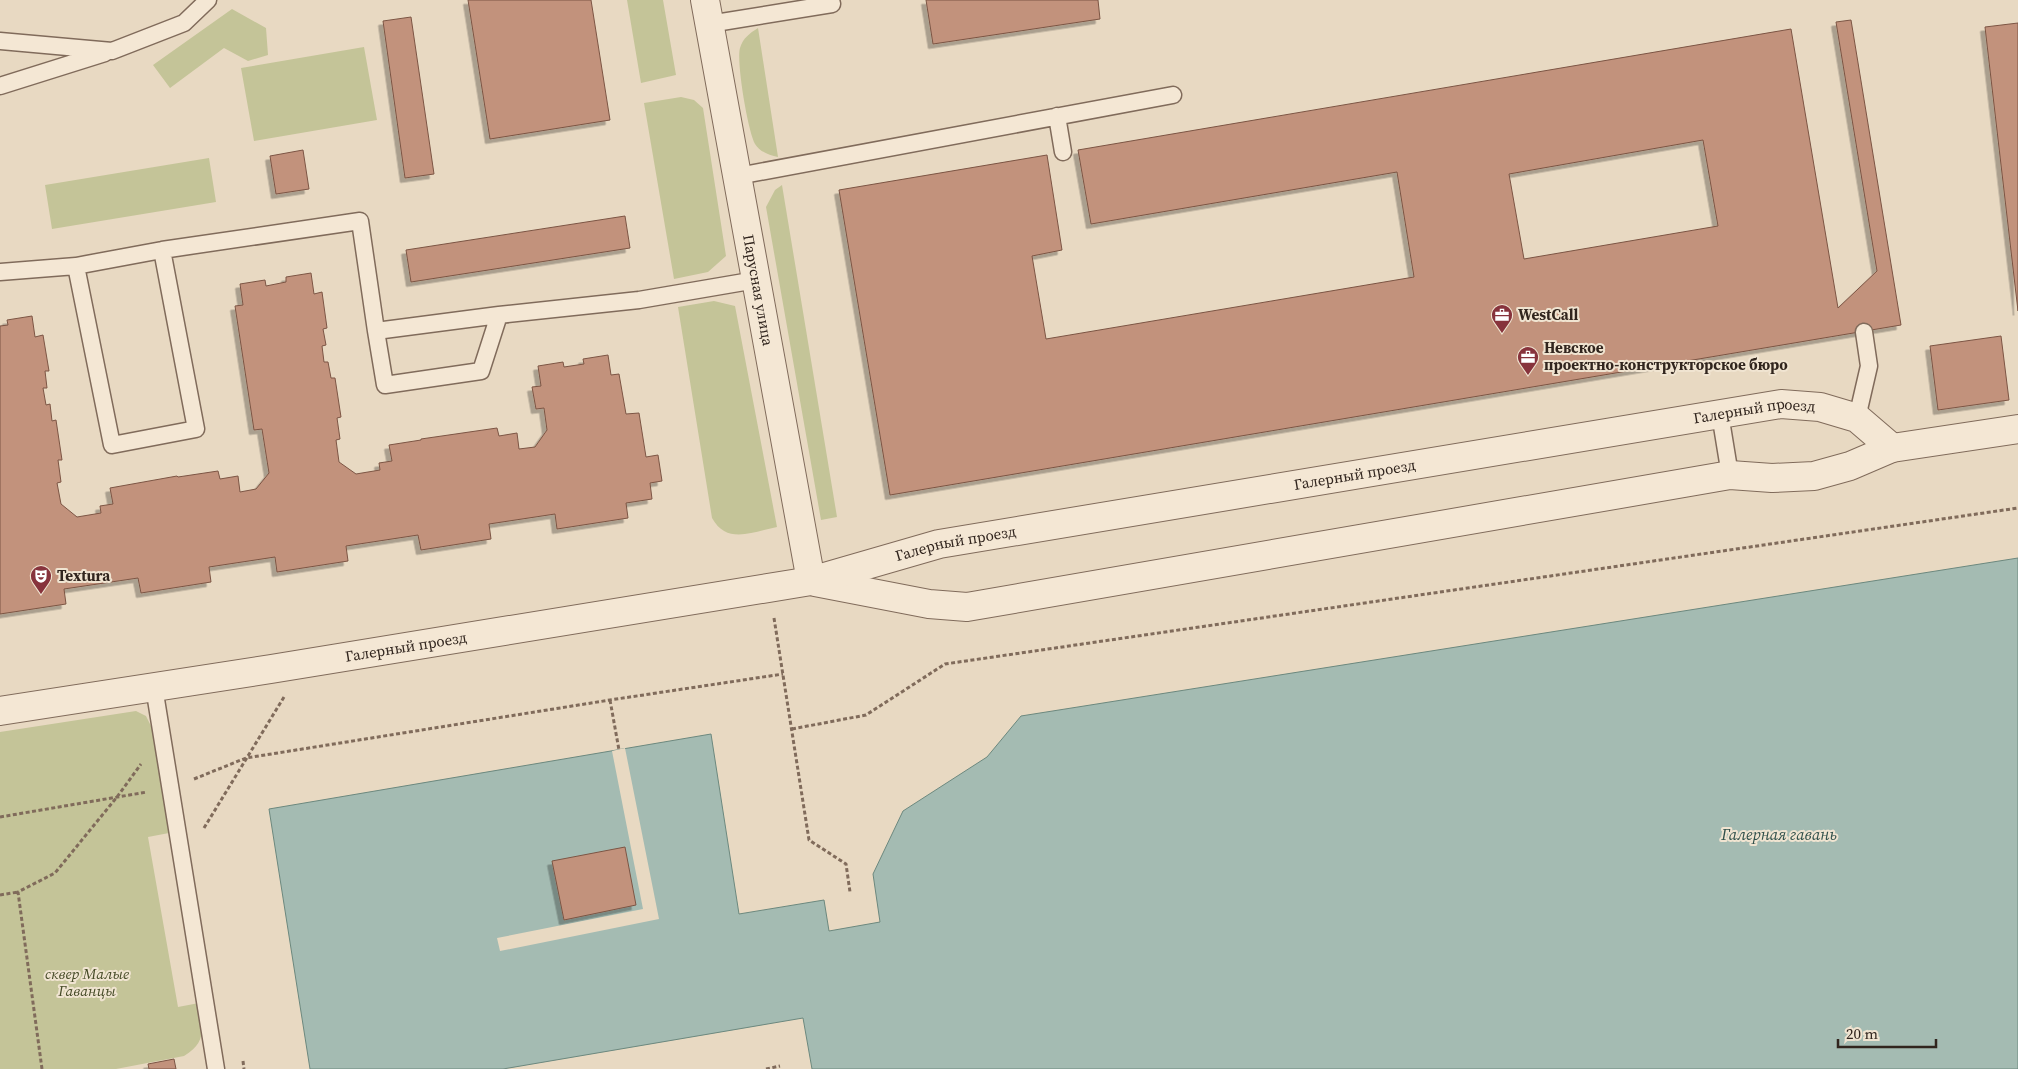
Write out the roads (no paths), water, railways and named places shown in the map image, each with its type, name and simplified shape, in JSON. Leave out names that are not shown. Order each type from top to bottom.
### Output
[{"type":"street","name":"Парусная улица","points":[[707,12],[811,581]]},
{"type":"street","name":"Галерный проезд","points":[[0,711],[811,581],[939,544],[1781,404],[1820,407],[1856,418],[1892,448]]},
{"type":"street","name":"Галерный проезд","points":[[811,581],[929,604],[967,606],[1730,475],[1772,478],[1814,476],[1850,466],[1892,448],[2018,429]]},
{"type":"lane","points":[[0,86],[112,51],[184,23],[208,0]]},
{"type":"lane","points":[[707,12],[832,4],[831,0]]},
{"type":"lane","points":[[0,41],[112,51]]},
{"type":"lane","points":[[738,176],[1172,95]]},
{"type":"lane","points":[[1057,116],[1063,152]]},
{"type":"lane","points":[[0,272],[76,266],[162,250],[360,221],[385,384],[481,371],[499,315]]},
{"type":"lane","points":[[76,266],[112,445],[196,430],[162,250]]},
{"type":"lane","points":[[376,331],[639,300],[756,280]]},
{"type":"lane","points":[[1856,418],[1869,366],[1864,332]]},
{"type":"lane","points":[[1720,414],[1730,475]]},
{"type":"lane","points":[[154,687],[216,1069]]},
{"type":"water","name":"Галерная гавань","points":[[2018,558],[2018,1069],[812,1069],[803,1018],[503,1069],[310,1069],[269,809],[711,734],[739,914],[824,900],[829,931],[880,922],[873,874],[903,811],[987,757],[1021,716]]},
{"type":"place","name":"WestCall","points":[[1502,334]]},
{"type":"place","name":"Невское проектно-конструкторское бюро","points":[[1528,376]]},
{"type":"place","name":"Textura","points":[[41,595]]},
{"type":"park label","name":"сквер Малые Гаванцы","points":[[87,982]]}]
